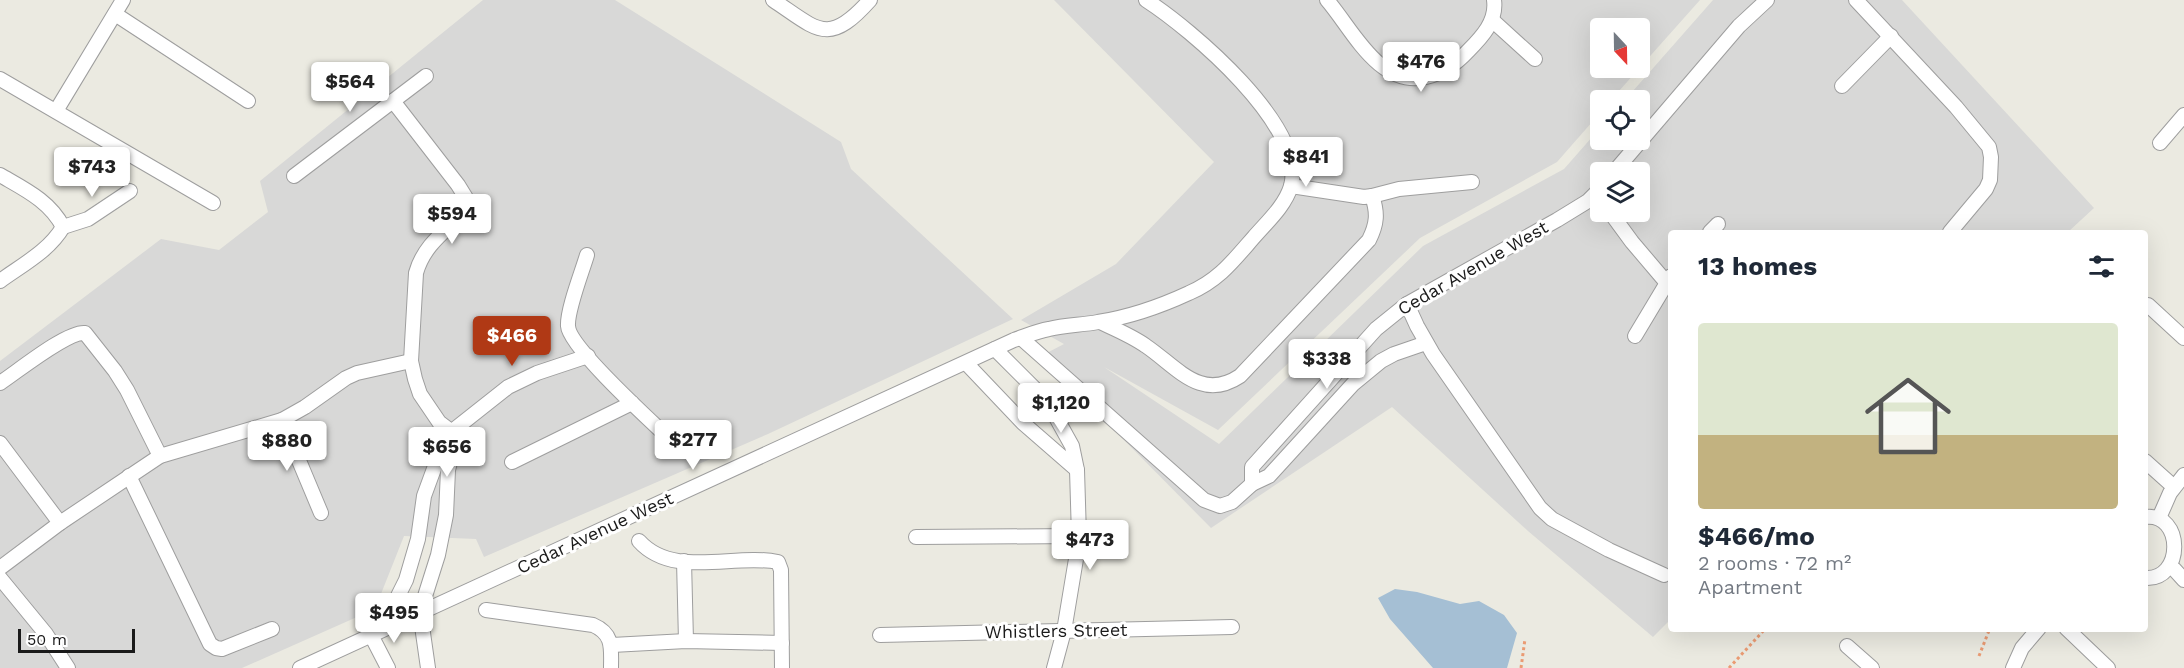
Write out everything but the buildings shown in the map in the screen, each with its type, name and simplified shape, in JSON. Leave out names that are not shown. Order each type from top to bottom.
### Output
[{"type":"street","points":[[56,111],[123,0]]},
{"type":"street","points":[[773,0],[813,27],[827,31],[837,29],[847,23],[870,0]]},
{"type":"street","points":[[1146,0],[1185,27],[1213,53],[1268,114],[1288,147],[1291,186],[1364,197],[1399,189],[1472,182]]},
{"type":"street","points":[[1327,0],[1380,66],[1399,76],[1409,78],[1437,74],[1458,62],[1486,31],[1492,20],[1494,0]]},
{"type":"street","points":[[1623,162],[1739,26],[1767,0]]},
{"type":"street","points":[[1856,0],[1978,131],[1989,147],[1992,157],[1990,180],[1982,194],[1952,230]]},
{"type":"street","points":[[115,14],[248,101]]},
{"type":"street","points":[[1492,20],[1535,59]]},
{"type":"street","points":[[1842,86],[1891,36]]},
{"type":"street","points":[[294,176],[426,76]]},
{"type":"street","points":[[0,79],[213,203]]},
{"type":"street","points":[[393,101],[463,192],[467,205],[466,210],[431,243],[419,262],[416,273],[411,361],[420,394],[439,422],[456,431]]},
{"type":"street","points":[[2160,143],[2184,115]]},
{"type":"street","points":[[0,175],[45,203],[63,227]]},
{"type":"street","name":"Cedar Avenue West","points":[[300,668],[1021,338],[1048,329],[1100,322],[1169,302],[1214,280],[1275,214],[1291,186]]},
{"type":"street","points":[[63,227],[88,219],[130,191]]},
{"type":"street","points":[[1100,322],[1144,344],[1199,383],[1215,386],[1231,382],[1249,368],[1369,240],[1376,222],[1372,196]]},
{"type":"street","name":"Cedar Avenue West","points":[[1252,484],[1252,467],[1365,341],[1392,315],[1407,304],[1590,200]]},
{"type":"street","points":[[1617,222],[1632,242],[1668,279],[1635,336]]},
{"type":"street","points":[[0,281],[45,248],[63,227]]},
{"type":"street","points":[[587,255],[568,319],[568,327],[574,340],[588,356],[672,441]]},
{"type":"street","points":[[1407,304],[1426,343],[1528,494],[1545,513],[1610,550],[1664,575]]},
{"type":"street","points":[[2148,305],[2184,338]]},
{"type":"street","points":[[0,383],[62,340],[76,333],[85,333],[115,370],[160,456]]},
{"type":"street","points":[[1021,338],[1204,500],[1214,505],[1226,505],[1252,484],[1269,476],[1353,384],[1381,361],[1426,343]]},
{"type":"street","points":[[1365,341],[1381,361]]},
{"type":"street","points":[[995,349],[1047,401],[1072,446],[1077,470],[1079,536],[1064,631],[1054,668]]},
{"type":"street","points":[[388,668],[371,635],[397,598],[406,580],[428,484],[446,436],[456,431],[495,396],[521,380],[588,356]]},
{"type":"street","points":[[0,568],[160,456],[282,420],[346,378],[357,373],[411,361]]},
{"type":"street","points":[[966,363],[1023,423],[1077,470]]},
{"type":"street","points":[[512,462],[632,403]]},
{"type":"street","points":[[282,420],[321,513]]},
{"type":"street","points":[[428,668],[420,612],[434,570],[446,514],[448,470],[456,431]]},
{"type":"street","points":[[0,443],[60,524]]},
{"type":"street","points":[[2148,464],[2174,487]]},
{"type":"street","points":[[2148,578],[2166,575],[2174,569],[2180,559],[2183,548],[2176,529],[2168,522],[2152,518],[2184,475]]},
{"type":"street","points":[[129,476],[210,644],[222,649],[272,629]]},
{"type":"street","points":[[428,484],[447,489]]},
{"type":"street","points":[[916,537],[1079,536]]},
{"type":"street","points":[[639,541],[657,556],[684,561],[778,562],[781,570],[782,668]]},
{"type":"street","points":[[684,561],[686,641]]},
{"type":"street","points":[[410,566],[434,570]]},
{"type":"street","points":[[2174,569],[2184,580]]},
{"type":"street","points":[[0,578],[46,634],[68,668]]},
{"type":"street","points":[[486,610],[594,625],[606,633],[612,645],[611,668]]},
{"type":"street","name":"Whistlers Street","points":[[880,635],[1232,627]]},
{"type":"street","points":[[2013,668],[2022,648],[2036,632]]},
{"type":"street","points":[[2070,632],[2108,668]]},
{"type":"street","points":[[612,645],[686,641],[782,643]]},
{"type":"street","points":[[1847,646],[1872,668]]},
{"type":"path","points":[[1729,668],[1762,632]]},
{"type":"path","points":[[1979,656],[1988,632]]},
{"type":"path","points":[[1521,668],[1525,639]]},
{"type":"shaded area","points":[[483,0],[615,0],[841,142],[851,169],[1013,319],[768,434],[484,557],[476,539],[404,536],[375,609],[242,668],[0,668],[0,361],[161,239],[219,250],[268,212],[260,181]]},
{"type":"shaded area","points":[[1054,0],[1700,0],[1650,56],[1650,18],[1590,18],[1590,78],[1630,78],[1620,90],[1590,90],[1590,124],[1557,162],[1420,238],[1218,430],[1104,367],[1219,444],[1423,246],[1564,169],[1590,139],[1590,150],[1650,150],[1650,90],[1634,90],[1644,78],[1650,78],[1650,72],[1713,0],[1902,0],[2094,208],[2070,230],[1668,230],[1668,622],[1653,637],[1528,531],[1392,407],[1211,528],[1041,356],[1064,344],[1021,320],[1116,264],[1214,162]]},
{"type":"water","points":[[1395,589],[1417,592],[1460,604],[1479,601],[1504,615],[1517,633],[1507,668],[1433,668],[1390,619],[1378,598]]}]
